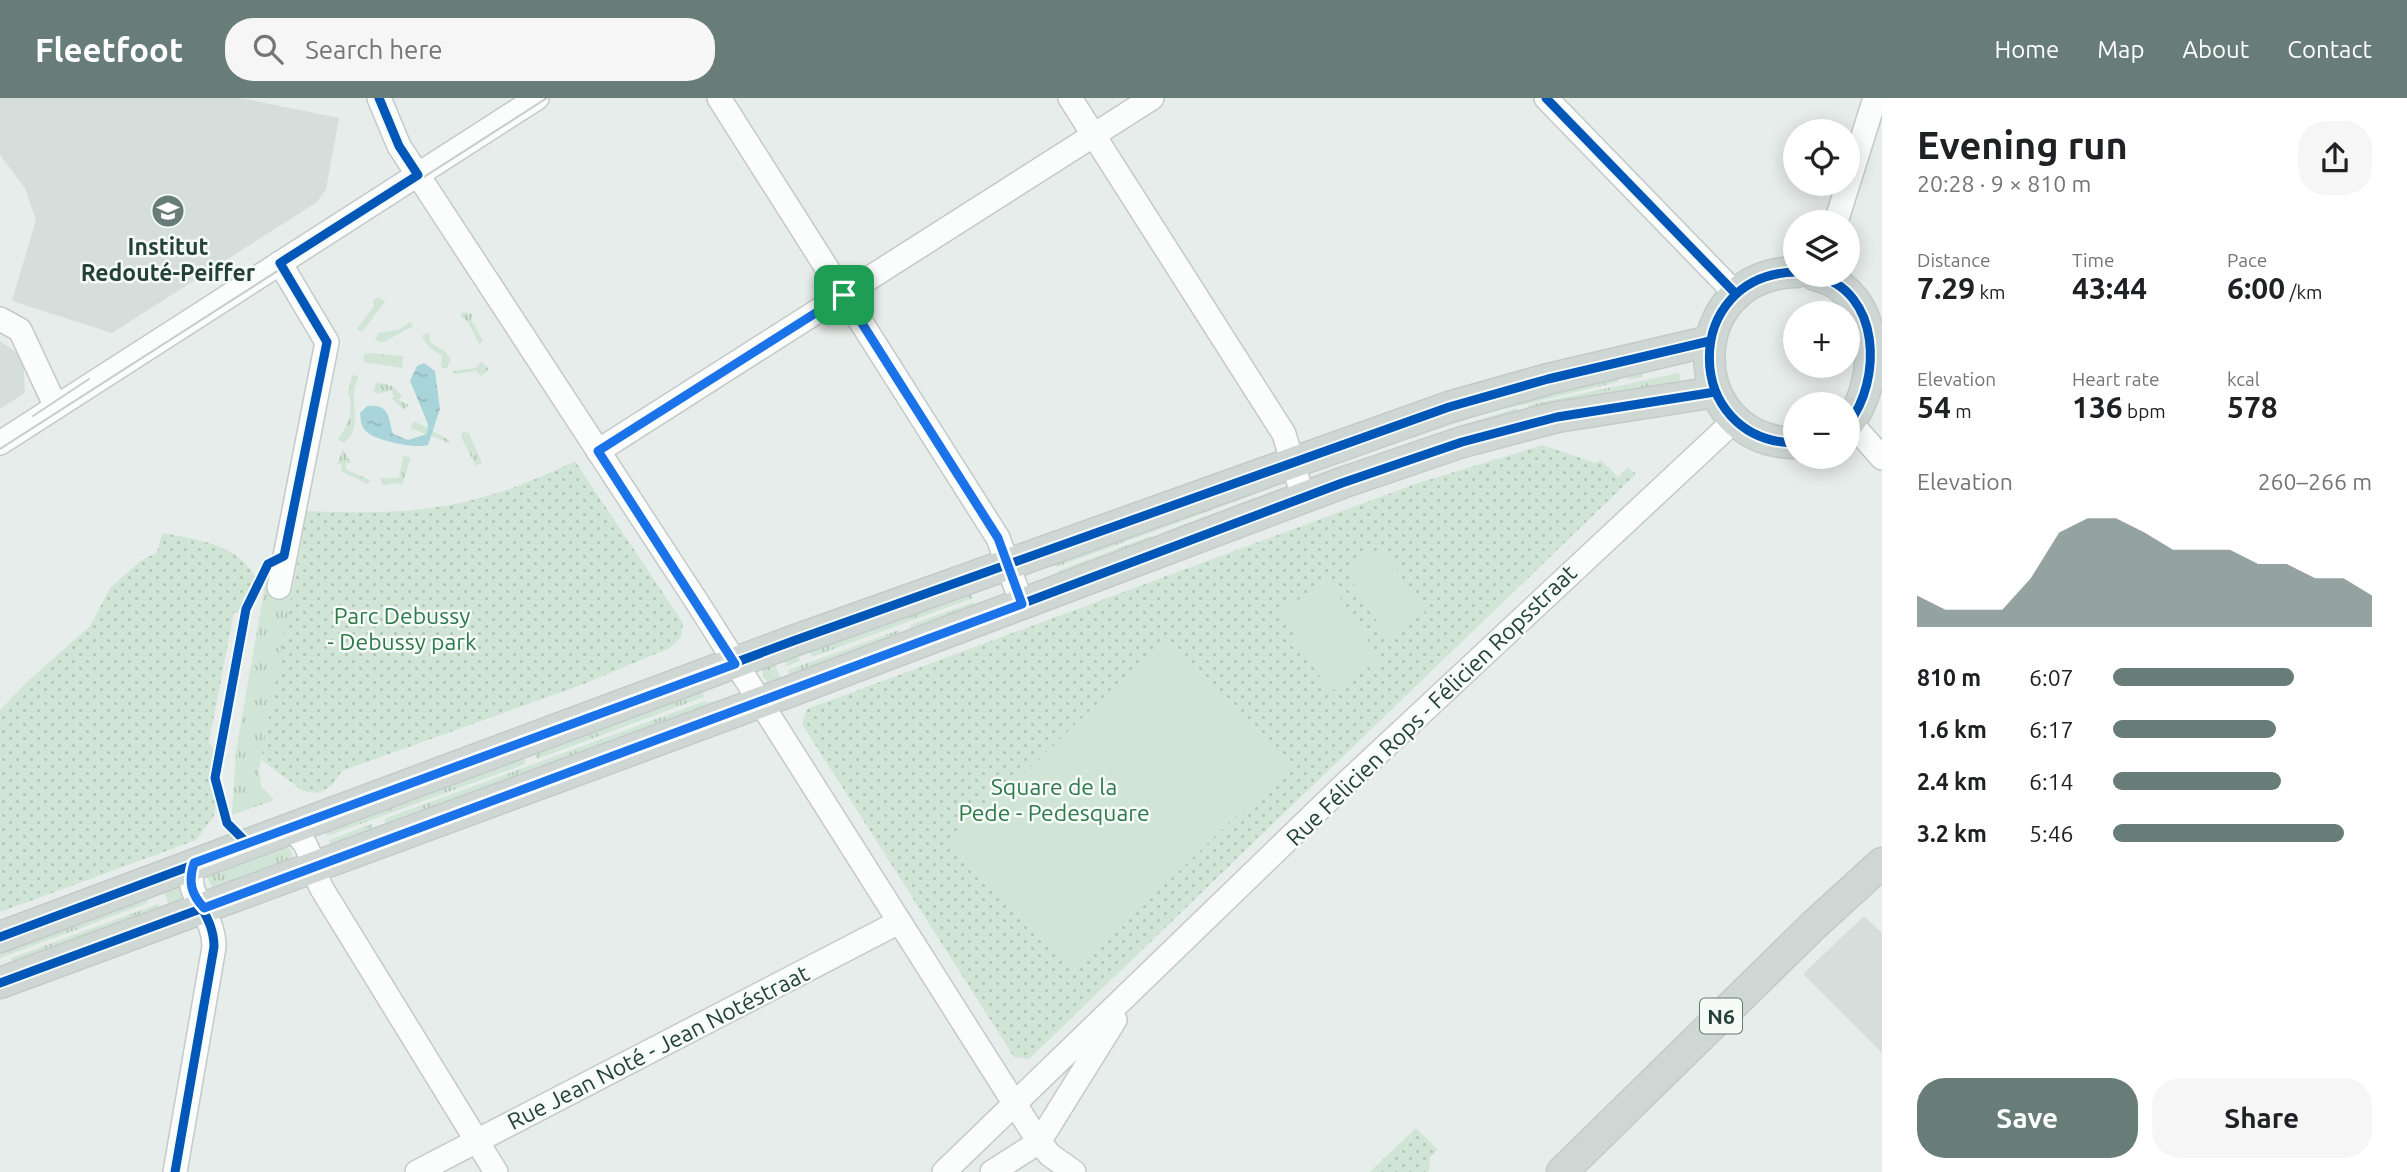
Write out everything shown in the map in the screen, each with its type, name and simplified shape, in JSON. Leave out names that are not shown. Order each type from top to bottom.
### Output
[{"type":"main road","points":[[1783,274],[1766,276],[1736,294],[1715,324],[1710,341],[1709,368],[1715,392],[1735,420],[1752,433],[1772,441],[1783,442]]},
{"type":"main road","points":[[1843,287],[1876,317],[1881,368],[1870,398],[1860,410]]},
{"type":"main road","points":[[0,937],[735,664],[1450,407],[1548,379],[1710,341]]},
{"type":"main road","points":[[0,983],[312,869],[1303,497],[1462,442],[1557,417],[1715,392]]},
{"type":"main road","name":"N6","points":[[1562,1172],[1814,925],[1882,863]]},
{"type":"street","points":[[379,98],[399,146],[598,451],[1040,1142],[1050,1155],[1074,1172]]},
{"type":"street","points":[[0,443],[537,98]]},
{"type":"street","points":[[719,98],[998,538],[1022,604]]},
{"type":"street","points":[[1070,98],[1284,434],[1303,497]]},
{"type":"street","points":[[598,451],[1152,98]]},
{"type":"street","points":[[1546,98],[1736,294]]},
{"type":"street","points":[[1840,210],[1875,98]]},
{"type":"street","points":[[279,263],[327,342],[279,587]]},
{"type":"street","points":[[0,319],[20,330],[56,407]]},
{"type":"street","name":"Rue Félicien Rops - Félicien Ropsstraat","points":[[944,1172],[1014,1101],[1130,995],[1342,787],[1735,420]]},
{"type":"street","points":[[1860,435],[1882,458]]},
{"type":"street","points":[[288,829],[303,836],[311,855],[312,869],[496,1172]]},
{"type":"street","points":[[175,1172],[214,947],[212,925],[204,908],[195,898],[189,879],[194,863]]},
{"type":"street","name":"Rue Jean Noté - Jean Notéstraat","points":[[416,1172],[899,922]]},
{"type":"street","name":"Rue Félicien Rops - Félicien Ropsstraat","points":[[1040,1142],[1130,995]]},
{"type":"street","points":[[992,1172],[1040,1142]]},
{"type":"shaded area","name":"Institut Redouté-Peiffer","points":[[0,98],[240,98],[339,118],[326,189],[317,202],[112,333],[12,301],[36,220],[25,188],[0,155]]},
{"type":"shaded area","points":[[0,341],[23,357],[25,393],[0,409]]},
{"type":"shaded area","points":[[1864,916],[1882,933],[1882,1053],[1803,974]]},
{"type":"green space","points":[[379,297],[385,302],[362,332],[357,329],[374,306],[373,300]]},
{"type":"green space","points":[[463,312],[472,314],[471,320],[483,341],[479,344],[468,322],[460,316]]},
{"type":"green space","points":[[410,322],[413,326],[382,343],[375,340],[378,333],[400,329]]},
{"type":"green space","points":[[429,333],[431,343],[446,352],[451,360],[447,368],[441,368],[442,356],[428,345],[422,335]]},
{"type":"green space","points":[[364,354],[403,356],[402,368],[363,362]]},
{"type":"green space","points":[[481,362],[489,369],[481,376],[476,371],[454,374],[453,371],[475,368]]},
{"type":"green space","points":[[1641,368],[1643,377],[1628,380],[1627,374],[1617,376],[1618,382],[1484,414],[1370,452],[1368,447],[1356,451],[1358,456],[1324,468],[1320,456],[1423,424]]},
{"type":"green space","points":[[1679,373],[1682,388],[1330,484],[1325,472],[1516,408],[1517,413],[1529,410],[1528,405]]},
{"type":"green space","points":[[352,375],[358,376],[354,391],[355,419],[353,432],[344,443],[338,439],[349,417],[351,406],[348,394]]},
{"type":"green space","points":[[377,382],[392,386],[402,395],[399,400],[409,405],[404,410],[392,399],[394,396],[391,390],[378,394],[373,391]]},
{"type":"green space","points":[[414,421],[449,440],[449,443],[410,428]]},
{"type":"green space","points":[[463,432],[469,433],[482,463],[476,466],[461,437]]},
{"type":"green space","name":"Square de la Pede - Pedesquare","points":[[1543,445],[1595,463],[1601,460],[1618,477],[1628,467],[1636,474],[1029,1059],[1014,1057],[802,724],[807,709],[1418,483]]},
{"type":"green space","points":[[343,449],[351,463],[345,464],[347,470],[370,480],[368,484],[342,472],[341,464],[337,464]]},
{"type":"green space","points":[[403,456],[411,458],[402,485],[395,483],[383,486],[380,478],[399,478]]},
{"type":"green space","name":"Parc Debussy - Debussy park","points":[[575,461],[683,623],[681,637],[670,648],[581,685],[342,771],[332,785],[320,793],[303,791],[261,760],[307,511],[380,512],[444,506],[507,490]]},
{"type":"green space","points":[[1253,487],[1256,494],[1056,567],[1052,555]]},
{"type":"green space","points":[[1257,497],[1259,505],[1062,583],[1058,571],[1151,536],[1154,542],[1165,538],[1164,532]]},
{"type":"green space","points":[[162,533],[202,541],[227,550],[239,557],[256,578],[249,615],[234,612],[209,742],[223,764],[214,816],[196,840],[0,912],[0,710],[90,626],[110,588],[143,559],[157,553]]},
{"type":"green space","points":[[1382,547],[1425,613],[1387,637],[1345,570]]},
{"type":"green space","points":[[1329,580],[1380,660],[1330,692],[1279,612]]},
{"type":"green space","points":[[265,585],[293,589],[259,770],[261,786],[274,800],[232,815],[236,751]]},
{"type":"green space","points":[[970,591],[973,598],[812,657],[810,652],[799,656],[800,661],[786,666],[782,655]]},
{"type":"green space","points":[[974,602],[977,609],[792,683],[788,670],[899,630],[901,635],[912,630],[910,625]]},
{"type":"green space","points":[[1164,639],[1287,767],[1075,971],[952,843]]},
{"type":"green space","points":[[773,658],[783,686],[770,685],[763,677],[762,667]]},
{"type":"green space","points":[[700,685],[704,697],[537,759],[535,754],[524,757],[525,764],[327,836],[323,824]]},
{"type":"green space","points":[[717,700],[720,709],[334,853],[329,840],[372,824],[374,830],[386,825],[384,819],[705,701],[707,703]]},
{"type":"green space","points":[[285,843],[292,853],[292,864],[215,891],[206,876]]},
{"type":"green space","points":[[178,881],[187,906],[172,913],[161,883]]},
{"type":"green space","points":[[147,897],[148,903],[0,958],[0,950]]},
{"type":"green space","points":[[158,904],[163,916],[13,963],[11,958]]},
{"type":"green space","points":[[1416,1128],[1438,1150],[1430,1157],[1429,1172],[1370,1172]]},
{"type":"water","points":[[424,363],[435,371],[440,409],[428,445],[398,444],[368,433],[361,422],[360,413],[367,406],[375,406],[387,413],[393,434],[408,440],[427,434],[428,424],[410,381],[417,366]]},
{"type":"tram line","points":[[0,449],[547,98]]},
{"type":"tram line","points":[[33,416],[89,379]]},
{"type":"cycle path","points":[[248,844],[227,823],[215,778],[246,609],[268,564],[284,556],[327,342],[280,263],[418,175],[399,146],[379,98]]},
{"type":"cycle path","points":[[1546,98],[1736,294]]},
{"type":"cycle path","points":[[1783,275],[1758,280],[1731,299],[1715,327],[1709,358],[1715,389],[1731,416],[1758,435],[1783,440]]},
{"type":"cycle path","points":[[1840,287],[1853,299],[1864,318],[1869,339],[1867,385],[1860,403]]},
{"type":"cycle path","points":[[0,937],[793,641],[1449,407],[1548,379],[1710,341]]},
{"type":"cycle path","points":[[0,983],[791,691],[1342,483],[1462,442],[1557,417],[1715,392]]},
{"type":"cycle path","points":[[175,1172],[214,947],[213,934],[192,886],[194,864]]},
{"type":"place","name":"Institut Redouté-Peiffer","points":[[168,211]]},
{"type":"route","points":[[844,295],[998,538],[1022,604],[204,908],[195,898],[189,879],[194,863],[735,664],[598,451],[844,295]]}]
